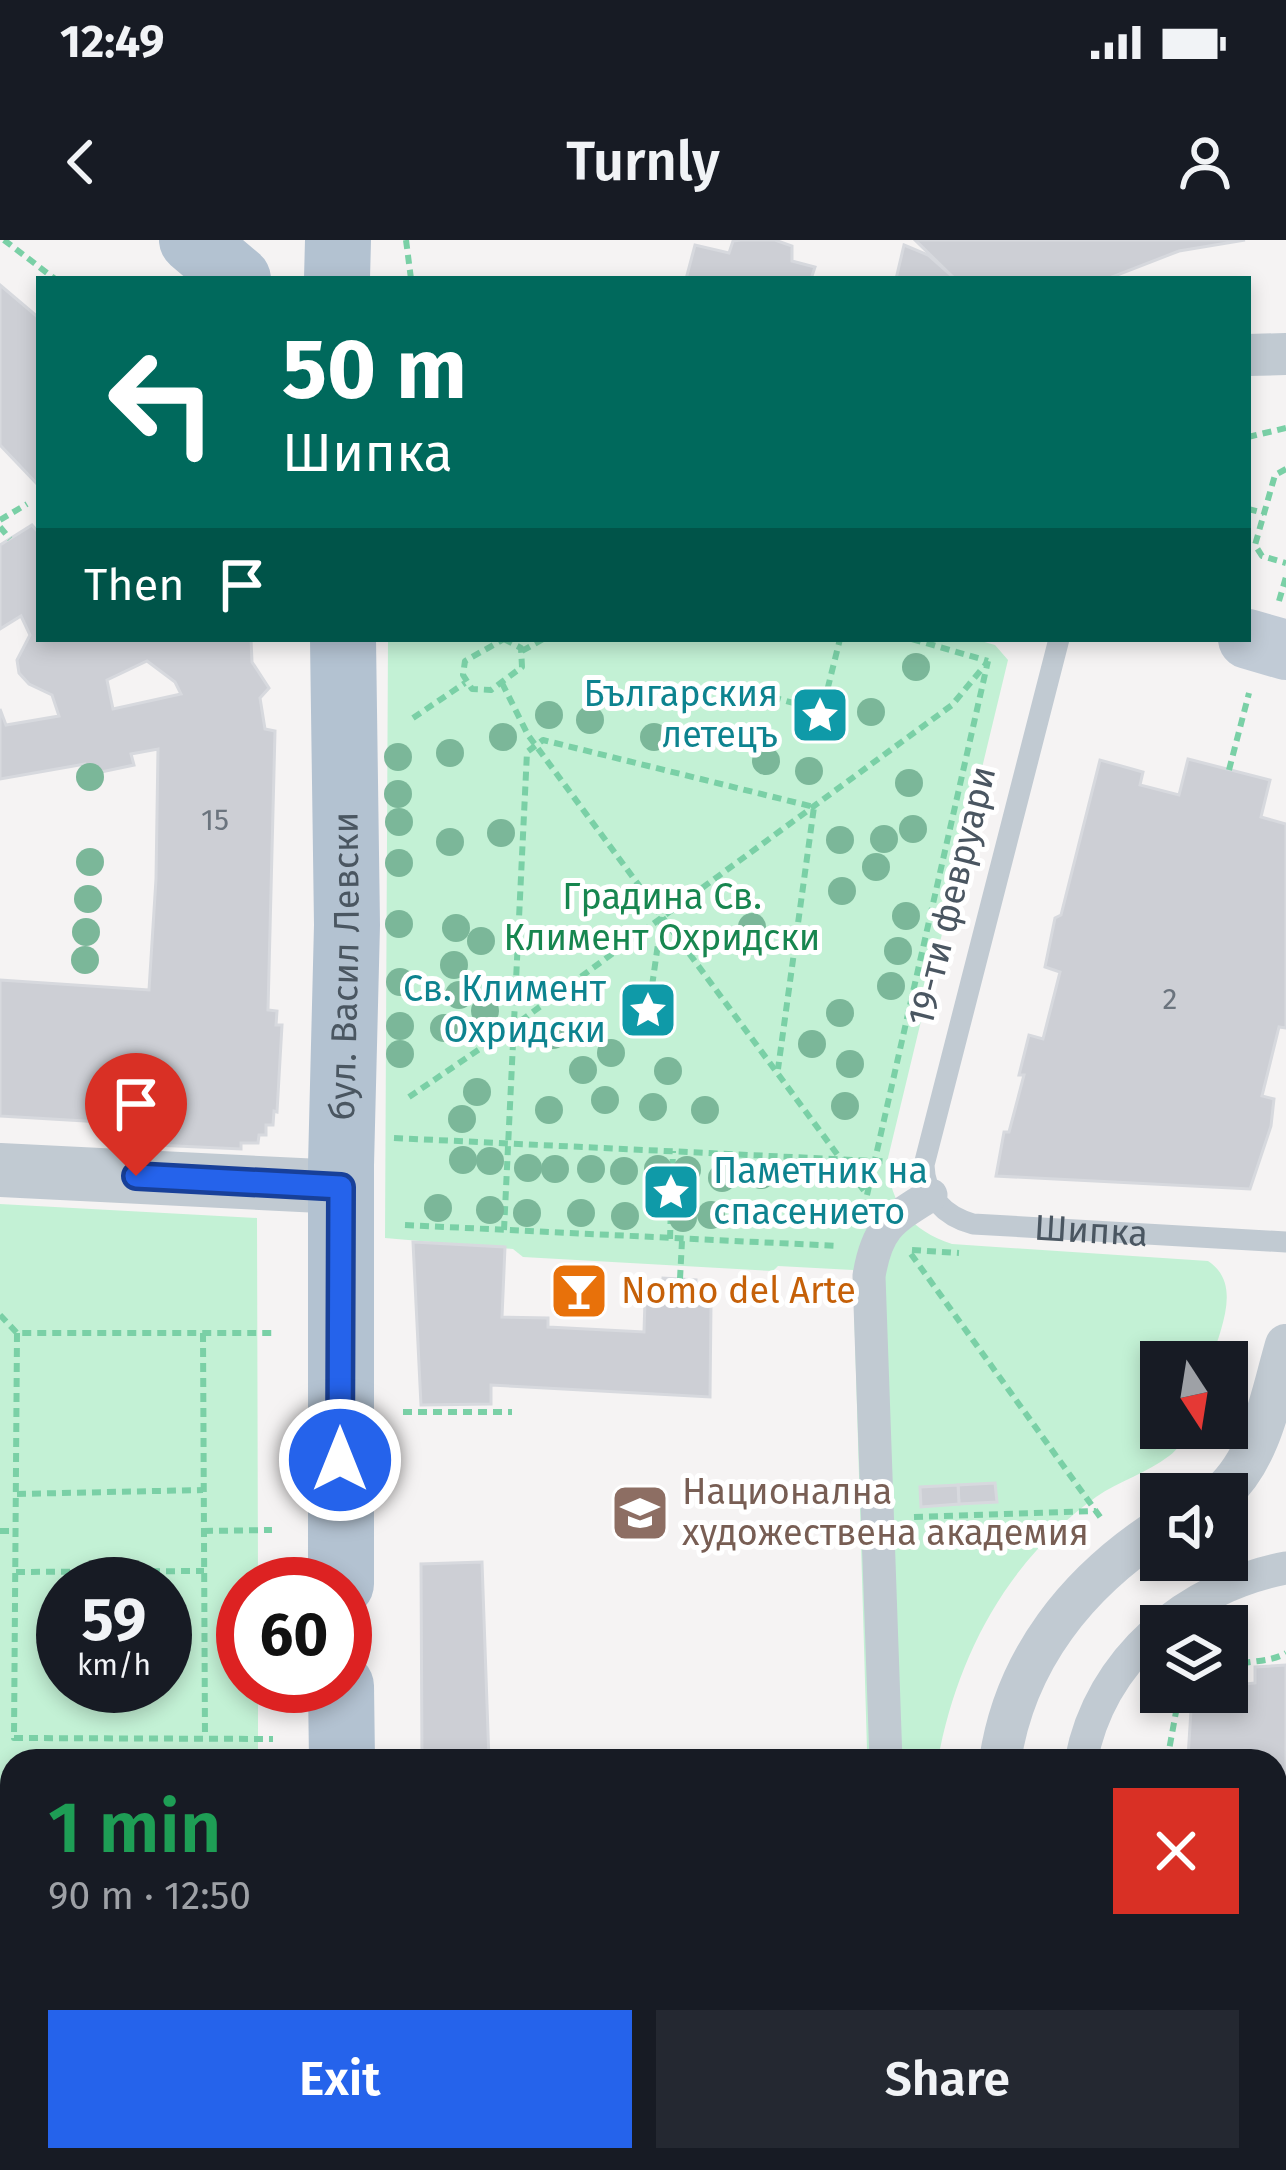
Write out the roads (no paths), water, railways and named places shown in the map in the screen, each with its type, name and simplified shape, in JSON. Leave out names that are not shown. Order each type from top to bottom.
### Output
[{"type":"main road","points":[[191,240],[234,276]]},
{"type":"main road","points":[[337,276],[338,240]]},
{"type":"main road","name":"бул. Васил Левски","points":[[340,1557],[347,925],[343,642]]},
{"type":"main road","points":[[341,1713],[342,1749]]},
{"type":"street","points":[[1251,355],[1286,354]]},
{"type":"street","points":[[0,1170],[341,1187]]},
{"type":"street","points":[[886,1749],[868,1276],[873,1247],[887,1222],[926,1177]]},
{"type":"street","points":[[1240,1473],[1262,1430],[1286,1345]]},
{"type":"street","points":[[1003,1749],[1017,1696],[1046,1637],[1096,1576],[1140,1541]]},
{"type":"street","points":[[1085,1749],[1106,1693],[1144,1641],[1178,1612],[1222,1587],[1286,1568]]},
{"type":"lane","name":"19-ти февруари","points":[[926,1177],[1058,642]]},
{"type":"lane","name":"Шипка","points":[[926,1177],[957,1220],[973,1225],[1286,1243]]},
{"type":"place","name":"Българския летецъ","points":[[820,715]]},
{"type":"place","name":"Св. Климент Охридски","points":[[648,1010]]},
{"type":"place","name":"Паметник на спасението","points":[[671,1192]]},
{"type":"place","name":"Nomo del Arte","points":[[579,1291]]},
{"type":"place","name":"Национална художествена академия","points":[[640,1513]]},
{"type":"park label","name":"Градина Св. Климент Охридски","points":[[662,918]]}]
